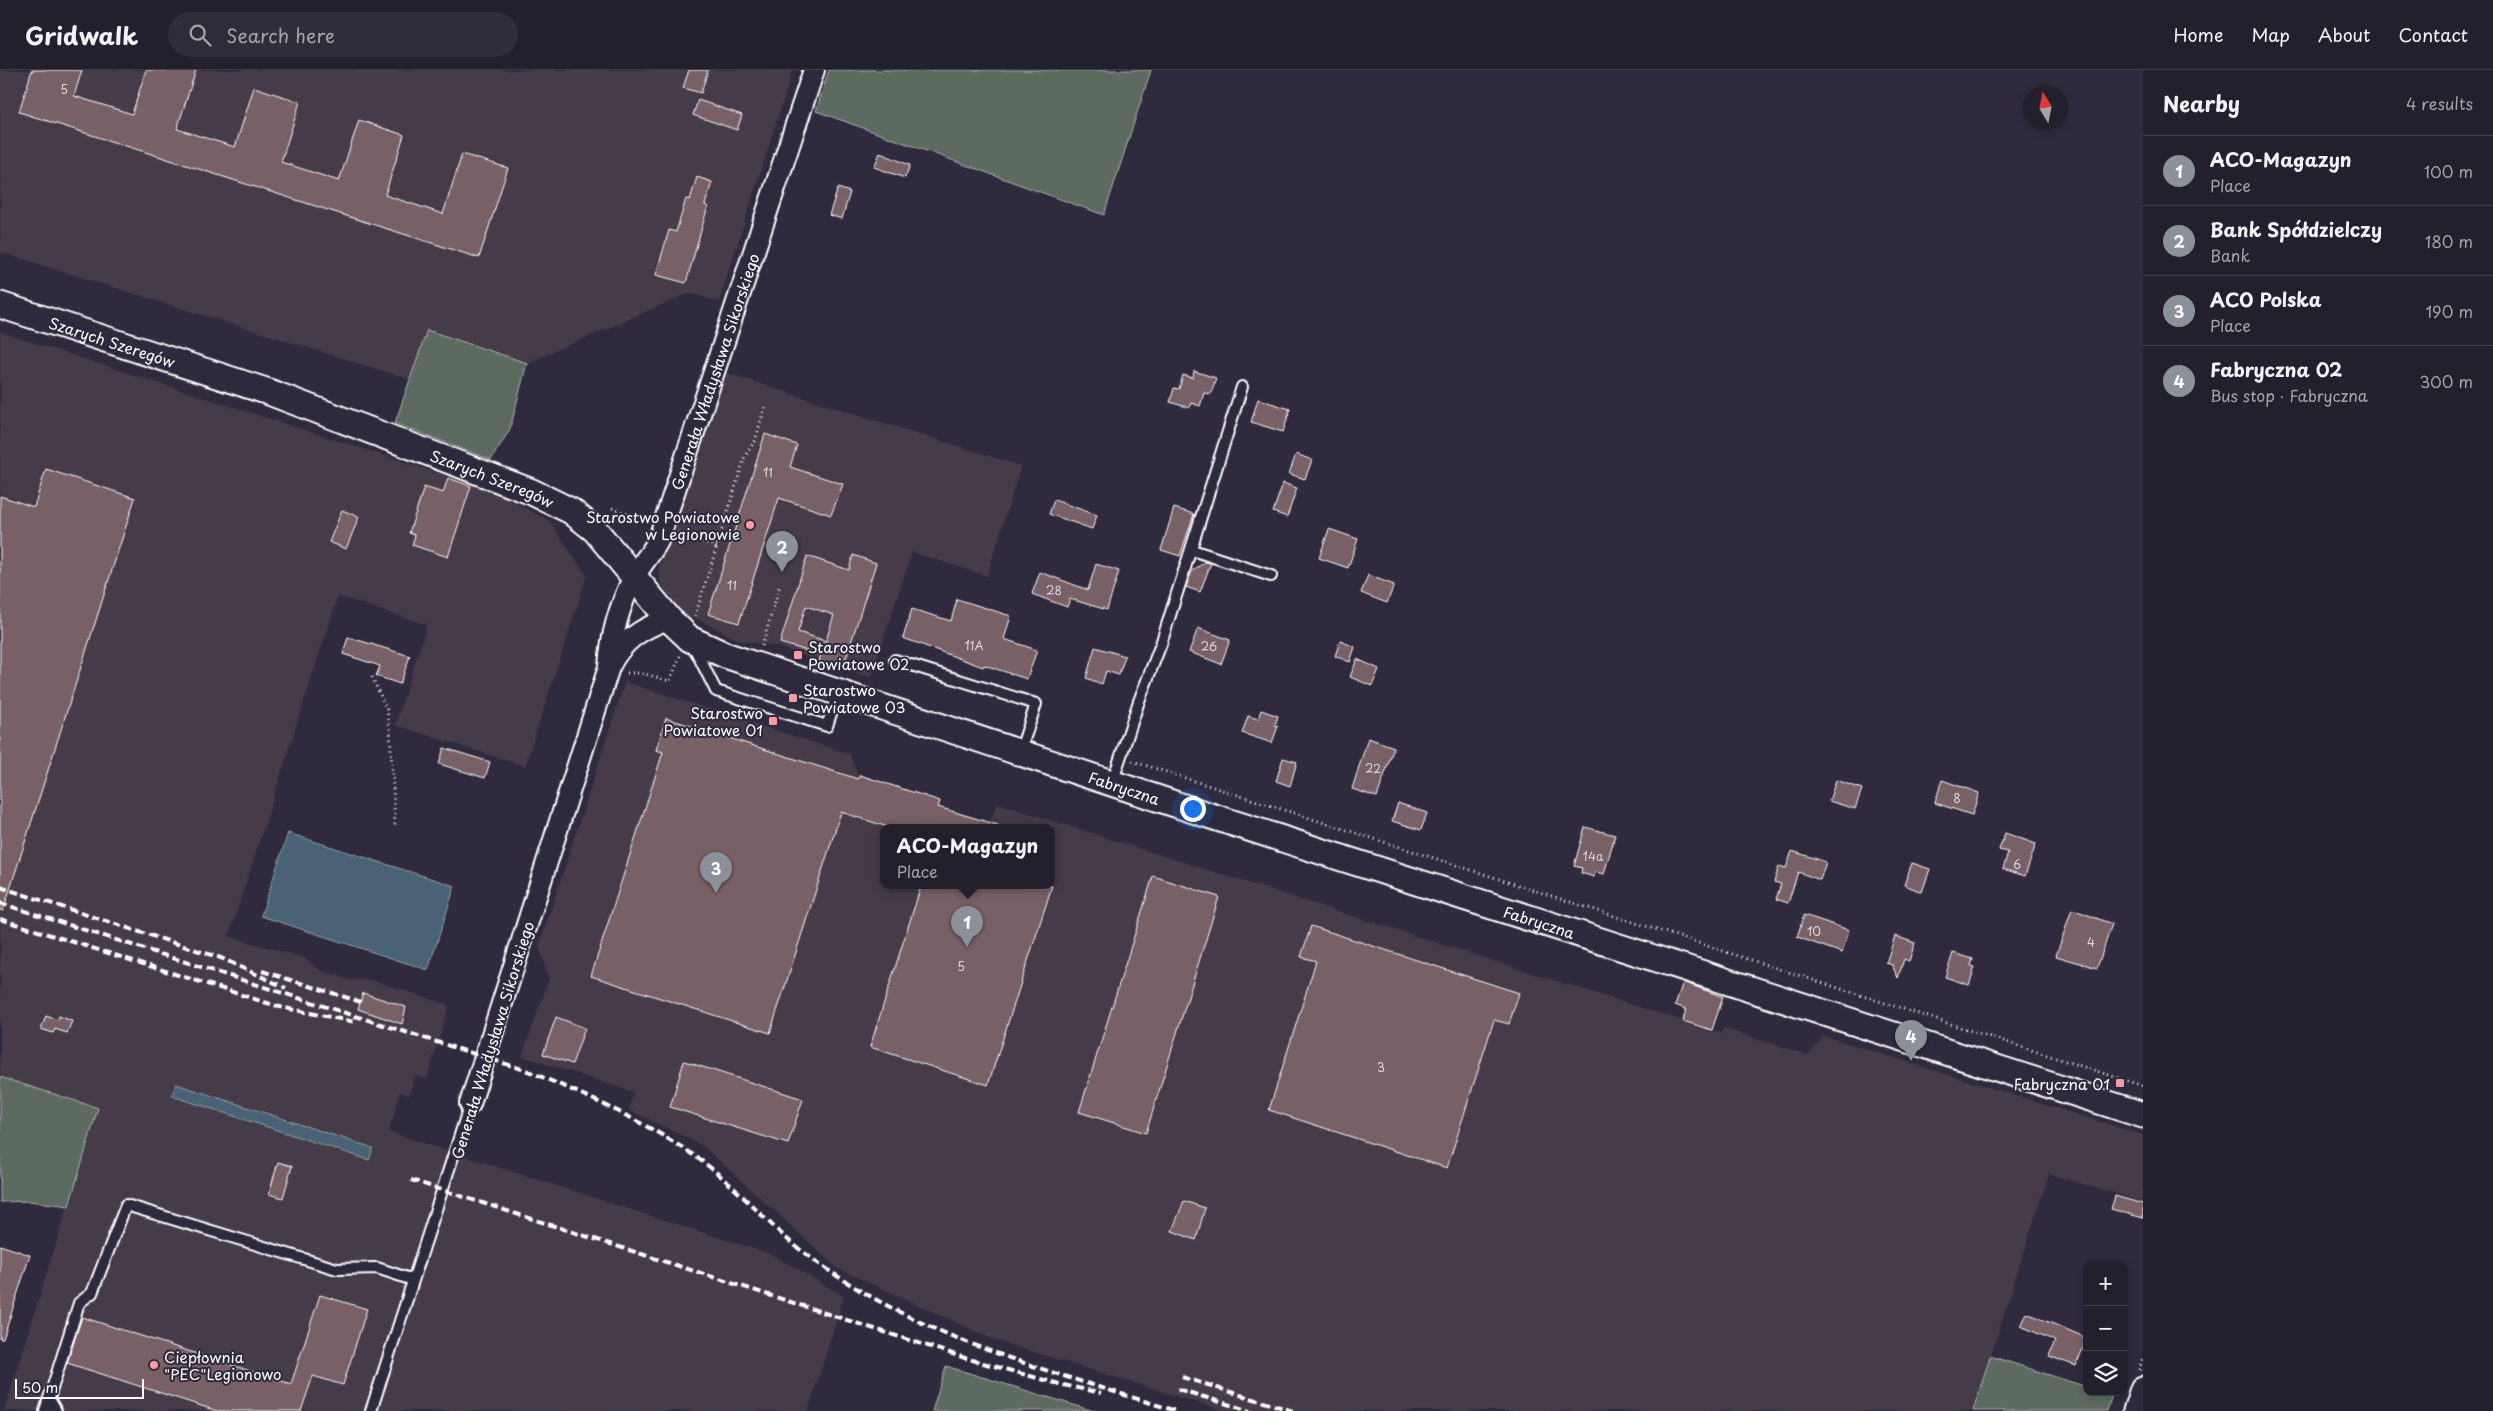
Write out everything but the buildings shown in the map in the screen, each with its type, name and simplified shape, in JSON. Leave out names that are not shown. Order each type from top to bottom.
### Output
[{"type":"street","name":"Generała Władysława Sikorskiego","points":[[470,1104],[616,671],[619,650],[628,624],[635,576],[658,541],[814,70]]},
{"type":"street","name":"Szarych Szeregów","points":[[0,305],[269,392],[532,492],[571,511],[595,530],[635,576],[668,619],[689,636],[725,654],[937,724]]},
{"type":"street","name":"Generała Władysława Sikorskiego","points":[[628,624],[668,619]]},
{"type":"street","name":"Fabryczna","points":[[937,724],[1112,784],[2143,1115]]},
{"type":"street","points":[[2136,1411],[2143,1389]]},
{"type":"lane","points":[[1112,784],[1192,550],[1242,387]]},
{"type":"lane","points":[[1192,550],[1271,576]]},
{"type":"lane","points":[[689,636],[716,691],[827,726],[839,691]]},
{"type":"lane","points":[[895,660],[1036,704],[1020,752]]},
{"type":"lane","name":"Generała Władysława Sikorskiego","points":[[371,1411],[470,1104]]},
{"type":"lane","points":[[46,1411],[79,1303],[92,1293],[126,1205],[337,1269],[377,1268],[413,1280]]},
{"type":"lane","points":[[49,1399],[56,1411]]},
{"type":"path","points":[[616,671],[641,673],[670,681],[689,636],[745,456],[755,441],[765,407]]},
{"type":"path","points":[[762,646],[780,585]]},
{"type":"path","points":[[755,645],[770,648]]},
{"type":"path","points":[[372,677],[387,710],[390,729],[395,825]]},
{"type":"path","points":[[1122,758],[2143,1086]]},
{"type":"shaded area","points":[[0,70],[793,70],[719,302],[690,293],[527,363],[515,412],[0,252]]},
{"type":"shaded area","points":[[0,332],[476,485],[493,491],[550,521],[587,576],[525,766],[395,725],[427,625],[338,596],[229,936],[304,958],[322,971],[351,980],[372,980],[449,1005],[427,1079],[414,1076],[409,1095],[400,1092],[389,1132],[773,1255],[844,1296],[808,1411],[4,1411],[98,1108],[0,1077]]},
{"type":"shaded area","points":[[723,372],[1021,466],[987,576],[912,552],[871,678],[774,646],[740,641],[698,619],[693,617],[690,620],[669,599],[661,586],[659,567]]},
{"type":"shaded area","points":[[625,682],[850,754],[857,774],[940,801],[939,807],[990,823],[997,803],[1721,1033],[1723,1028],[1808,1055],[1824,1036],[2143,1135],[2143,1202],[2049,1174],[1973,1411],[1225,1411],[994,1340],[837,1268],[703,1146],[629,1110],[633,1092],[522,1056],[549,979],[539,946]]},
{"type":"green space","points":[[829,70],[1151,70],[1104,215],[816,111]]},
{"type":"green space","points":[[427,330],[527,363],[510,429],[491,460],[395,423]]},
{"type":"green space","points":[[0,1077],[98,1108],[69,1206],[30,1201],[0,1202]]},
{"type":"green space","points":[[1990,1356],[2083,1386],[2083,1396],[2112,1396],[2107,1411],[1973,1411]]},
{"type":"green space","points":[[946,1366],[1090,1410],[1095,1411],[932,1411]]},
{"type":"water","points":[[288,833],[455,886],[428,970],[261,916]]},
{"type":"water","points":[[176,1084],[373,1148],[369,1160],[172,1096]]},
{"type":"railway","points":[[0,887],[221,958],[286,988]]},
{"type":"railway","points":[[0,903],[528,1071],[550,1080],[638,1121],[699,1159],[722,1177],[804,1253],[853,1286],[900,1312],[976,1346],[1176,1411]]},
{"type":"railway","points":[[0,919],[280,1007],[355,1022]]},
{"type":"railway","points":[[262,971],[361,1002]]},
{"type":"railway","points":[[411,1180],[965,1358],[1059,1384],[1101,1393]]},
{"type":"railway","points":[[1182,1377],[1293,1411]]},
{"type":"railway","points":[[1178,1389],[1250,1411]]},
{"type":"place","name":"Starostwo Powiatowe w Legionowie","points":[[750,525]]},
{"type":"place","name":"Bank Spółdzielczy","points":[[782,572]]},
{"type":"place","name":"Starostwo Powiatowe 02","points":[[798,655]]},
{"type":"place","name":"Starostwo Powiatowe 03","points":[[793,698]]},
{"type":"place","name":"Starostwo Powiatowe 01","points":[[773,721]]},
{"type":"place","name":"ACO Polska","points":[[716,893]]},
{"type":"place","name":"ACO-Magazyn","points":[[967,947]]},
{"type":"place","name":"Fabryczna 02","points":[[1911,1061]]},
{"type":"place","name":"Fabryczna 01","points":[[2120,1083]]},
{"type":"place","name":"Ciepłownia \"PEC\"Legionowo","points":[[154,1365]]}]
